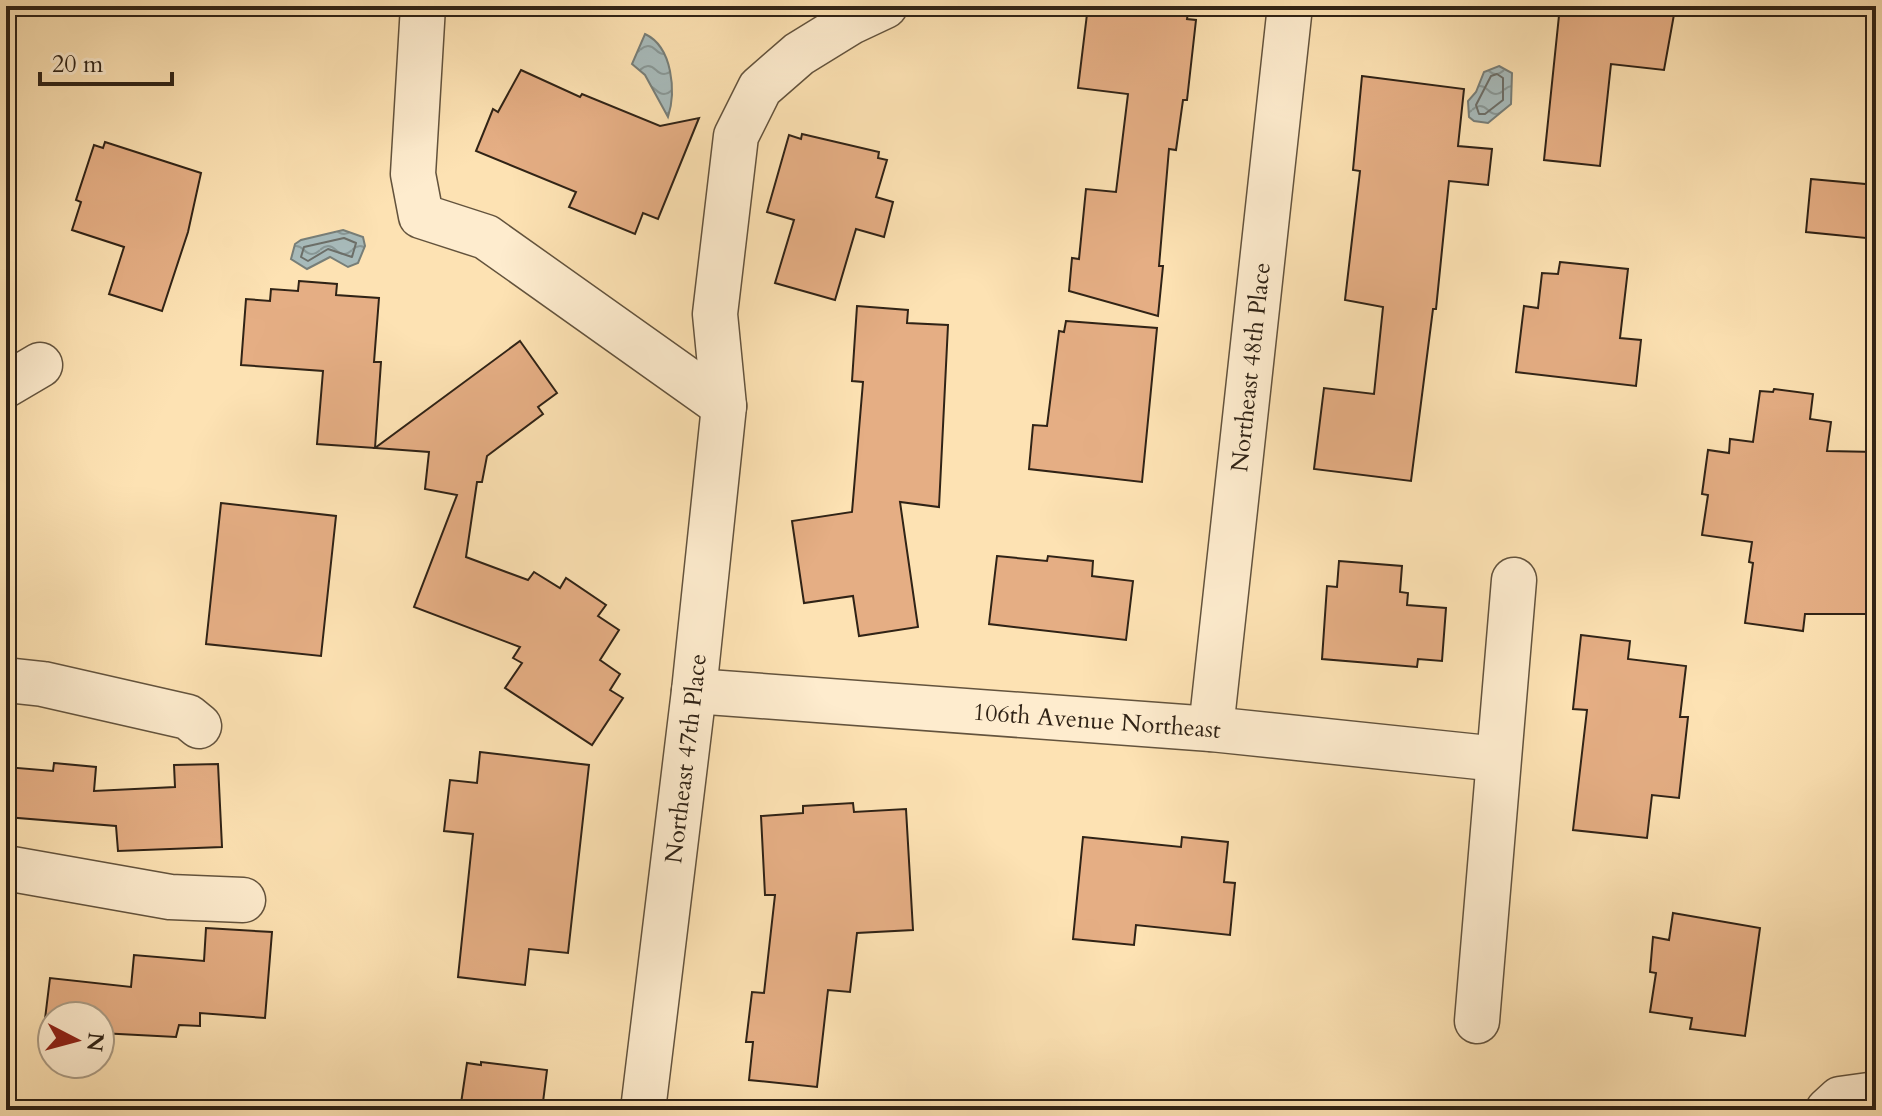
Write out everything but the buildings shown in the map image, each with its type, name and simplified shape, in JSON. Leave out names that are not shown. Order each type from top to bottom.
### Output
[{"type":"street","points":[[423,6],[413,174],[421,216],[486,237],[724,406]]},
{"type":"street","name":"Northeast 47th Place","points":[[643,1110],[694,691],[724,406],[715,314],[736,136],[760,88],[799,54],[851,22],[885,6]]},
{"type":"street","name":"Northeast 48th Place","points":[[1211,729],[1290,6]]},
{"type":"street","points":[[1477,1021],[1514,580]]},
{"type":"street","points":[[6,680],[43,684],[188,717],[199,726]]},
{"type":"street","name":"106th Avenue Northeast","points":[[694,691],[1211,729],[1498,759]]},
{"type":"street","points":[[6,868],[170,897],[243,900]]},
{"type":"street","points":[[1828,1110],[1840,1099],[1876,1094]]},
{"type":"water","points":[[645,34],[662,49],[667,59],[672,83],[668,117],[645,75],[632,64]]},
{"type":"water","points":[[1499,66],[1512,73],[1511,104],[1488,123],[1474,121],[1469,117],[1468,101],[1476,92],[1484,72]]},
{"type":"water","points":[[343,230],[363,237],[365,246],[358,263],[348,267],[330,257],[307,269],[291,259],[295,244],[301,240]]}]
